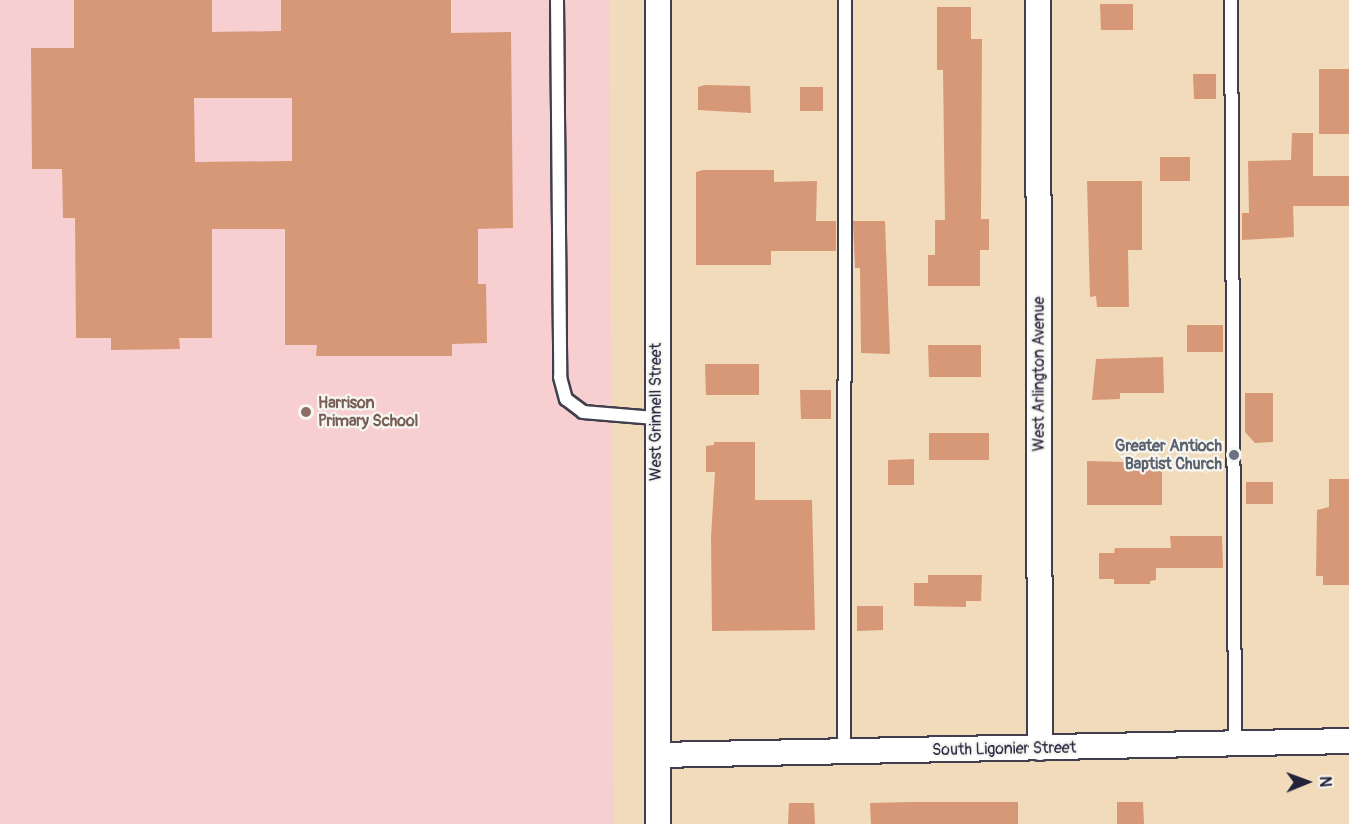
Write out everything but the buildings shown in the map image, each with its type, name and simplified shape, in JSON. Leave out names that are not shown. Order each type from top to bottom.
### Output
[{"type":"street","name":"West Grinnell Street","points":[[658,0],[655,418],[658,824]]},
{"type":"street","name":"West Arlington Avenue","points":[[1038,0],[1040,748]]},
{"type":"street","name":"South Ligonier Street","points":[[658,755],[1349,741]]},
{"type":"lane","points":[[558,0],[560,377],[566,399],[583,412],[655,418]]},
{"type":"lane","points":[[844,752],[846,0]]},
{"type":"lane","points":[[1231,0],[1235,744]]},
{"type":"shaded area","name":"Harrison Primary School","points":[[0,0],[609,0],[614,824],[0,824]]},
{"type":"place","name":"Harrison Primary School","points":[[306,412]]},
{"type":"place","name":"Greater Antioch Baptist Church","points":[[1234,455]]}]
